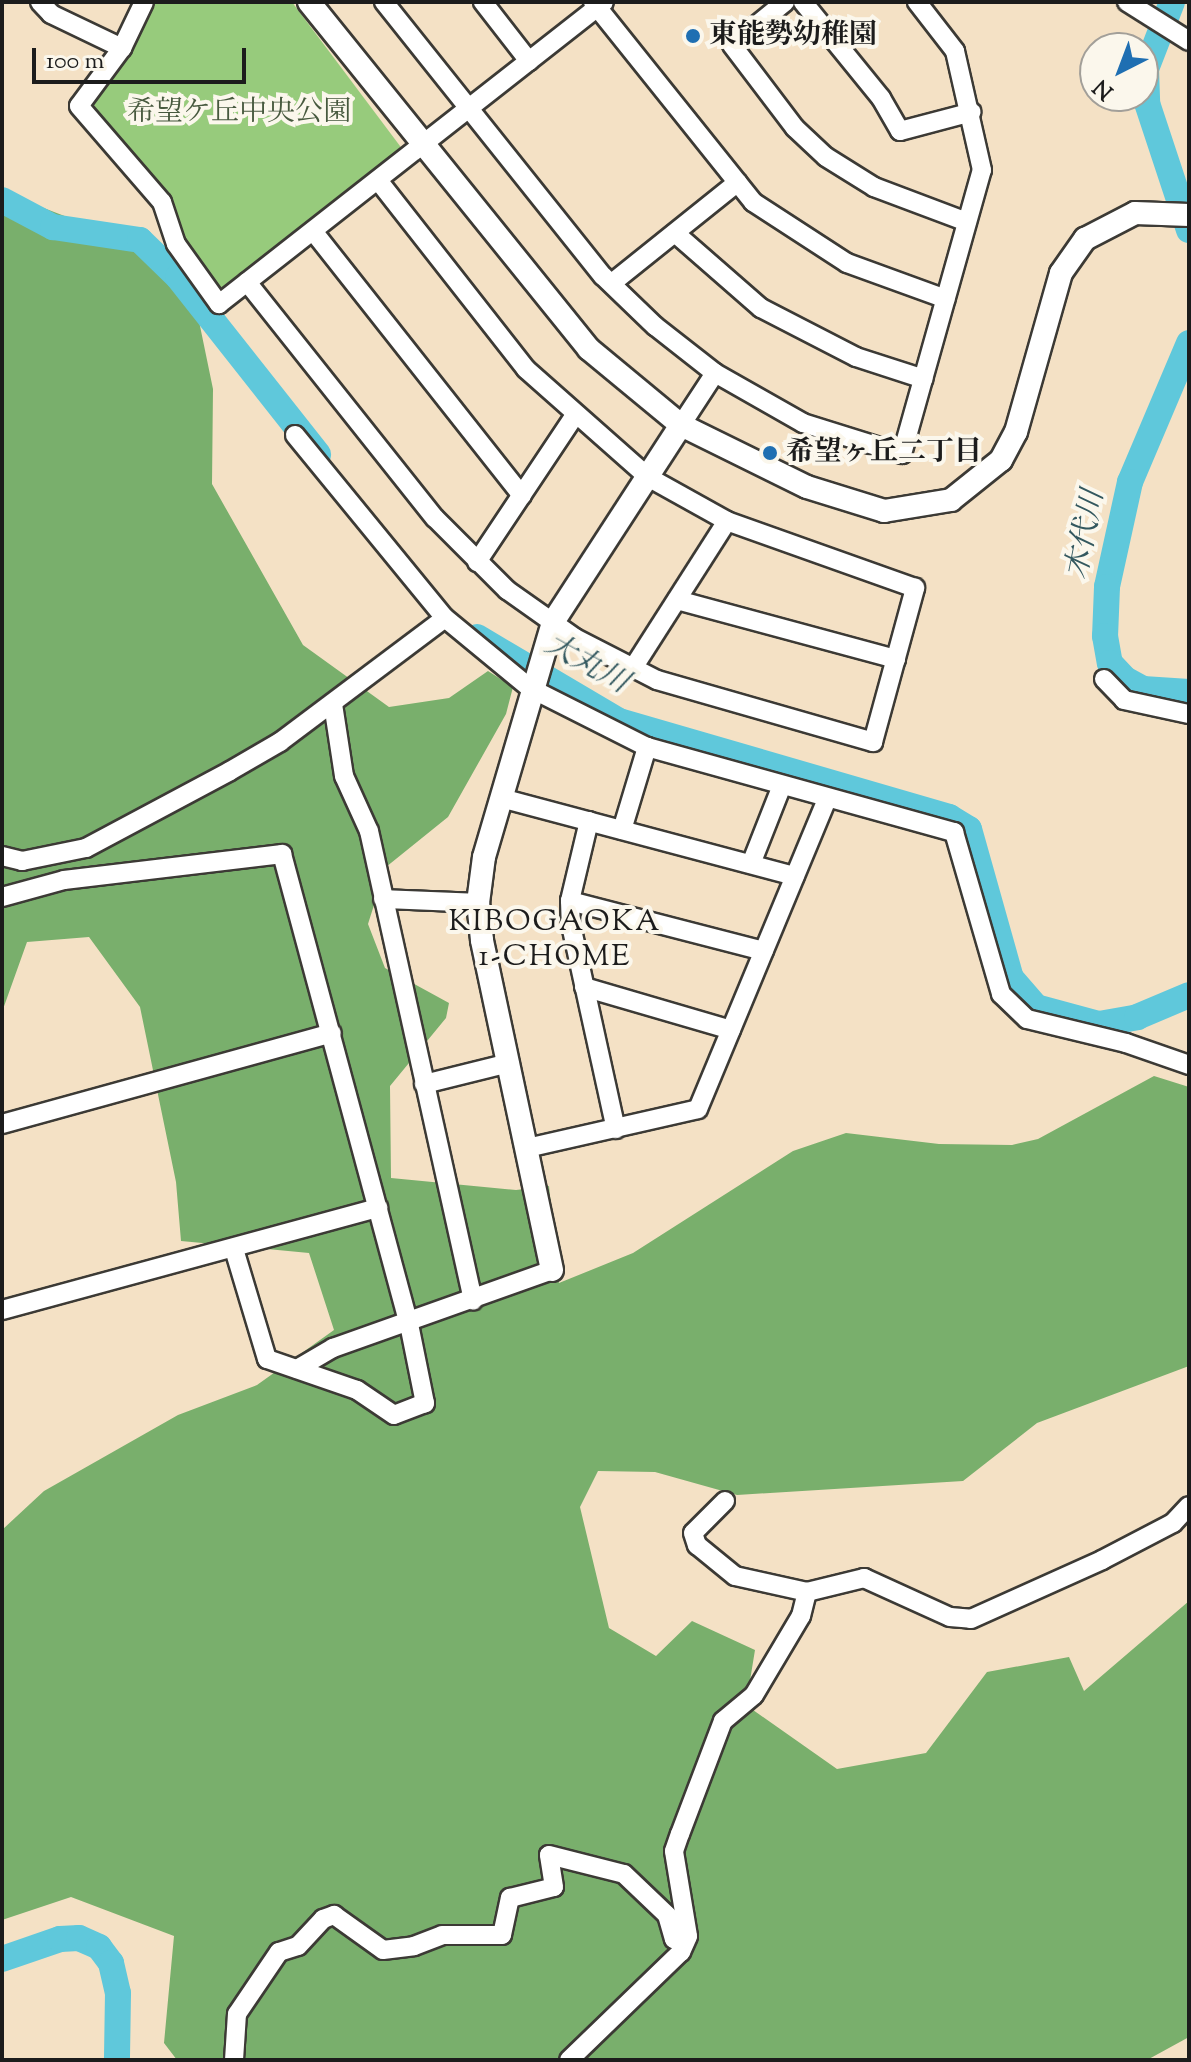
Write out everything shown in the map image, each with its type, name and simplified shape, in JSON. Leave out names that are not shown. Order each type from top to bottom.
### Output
[{"type":"street","points":[[144,2],[122,48],[79,106],[162,202],[176,244],[219,304],[598,4],[753,202],[847,263],[946,299]]},
{"type":"street","points":[[309,2],[556,314],[589,349],[681,425],[807,487],[884,511],[951,500],[983,480],[1016,432],[1053,296],[1070,257],[1085,239],[1135,213],[1189,215]]},
{"type":"street","points":[[384,2],[612,283],[655,326],[715,373],[803,423],[902,454],[982,170],[972,112],[955,51],[917,2]]},
{"type":"street","points":[[483,2],[529,61]]},
{"type":"street","points":[[785,2],[732,45],[795,128],[826,157],[874,187],[967,222]]},
{"type":"street","points":[[803,2],[881,98],[900,131],[972,112]]},
{"type":"street","points":[[1127,2],[1189,41]]},
{"type":"street","points":[[49,6],[122,48]]},
{"type":"street","points":[[247,282],[435,518],[477,562],[553,622],[657,680],[873,742],[915,588],[727,521],[648,477],[526,369],[378,180]]},
{"type":"street","points":[[612,283],[738,182]]},
{"type":"street","points":[[313,231],[522,496]]},
{"type":"street","points":[[675,233],[761,308],[856,357],[924,379]]},
{"type":"street","points":[[297,1369],[333,1348],[409,1324],[552,1270],[478,903],[501,798],[533,679],[553,622],[715,373]]},
{"type":"street","points":[[477,562],[575,415]]},
{"type":"street","points":[[295,435],[445,618],[533,679],[647,747],[826,801],[954,832],[1001,994],[1027,1019],[1126,1043],[1189,1065]]},
{"type":"street","points":[[633,668],[727,521]]},
{"type":"street","points":[[677,600],[896,659]]},
{"type":"street","points":[[2,856],[22,861],[86,848],[230,771],[333,704],[445,618]]},
{"type":"street","points":[[1104,679],[1124,700],[1189,714]]},
{"type":"street","points":[[333,704],[344,776],[369,831],[473,1301]]},
{"type":"street","points":[[622,830],[647,747]]},
{"type":"street","points":[[751,864],[781,788]]},
{"type":"street","points":[[501,798],[795,876]]},
{"type":"street","points":[[527,1148],[698,1109],[826,801]]},
{"type":"street","points":[[589,821],[570,901],[584,987],[616,1129]]},
{"type":"street","points":[[2,897],[64,880],[282,854],[409,1324],[425,1403],[394,1415],[357,1390],[267,1359],[234,1249]]},
{"type":"street","points":[[383,899],[478,903]]},
{"type":"street","points":[[570,901],[764,951]]},
{"type":"street","points":[[584,987],[731,1030]]},
{"type":"street","points":[[2,1124],[332,1033]]},
{"type":"street","points":[[424,1084],[509,1063]]},
{"type":"street","points":[[2,1310],[378,1208]]},
{"type":"street","points":[[725,1501],[693,1533],[697,1545],[735,1576],[807,1592],[864,1578],[950,1617],[971,1619],[1102,1560],[1173,1523],[1189,1506]]},
{"type":"street","points":[[569,2060],[684,1944],[688,1936],[674,1851],[723,1721],[754,1695],[801,1616],[807,1592]]},
{"type":"street","points":[[234,2060],[237,2014],[279,1952],[298,1946],[316,1924],[334,1915],[383,1950],[414,1946],[442,1935],[502,1935],[510,1898],[554,1887],[549,1855],[624,1874],[667,1915],[674,1939],[684,1944]]},
{"type":"green space","name":"希望ケ丘中央公園","points":[[154,2],[292,2],[403,150],[225,294],[181,242],[92,110],[92,101],[125,58]]},
{"type":"green space","points":[[2,192],[187,263],[213,389],[212,484],[303,645],[389,707],[449,698],[488,671],[513,687],[506,714],[448,817],[386,867],[368,924],[385,968],[449,1003],[446,1018],[390,1086],[391,1178],[516,1190],[549,1186],[559,1283],[633,1253],[793,1151],[846,1133],[939,1144],[1012,1145],[1038,1139],[1154,1076],[1189,1087],[1189,1366],[1037,1423],[963,1481],[737,1495],[655,1472],[598,1471],[580,1507],[609,1628],[656,1656],[692,1621],[755,1650],[746,1705],[837,1769],[926,1753],[987,1672],[1069,1657],[1084,1691],[1189,1601],[1189,2037],[1147,2060],[177,2060],[164,2043],[174,1936],[71,1897],[2,1920],[2,1530],[44,1491],[178,1415],[257,1385],[334,1330],[309,1253],[181,1241],[176,1182],[140,1007],[89,937],[27,942],[2,1012]]},
{"type":"waterway","name":"木代川","points":[[1172,2],[1146,69],[1147,103],[1189,230]]},
{"type":"waterway","name":"大丸川","points":[[2,200],[53,227],[140,240],[178,277],[318,454]]},
{"type":"waterway","name":"木代川","points":[[1189,343],[1130,482],[1107,587],[1105,636],[1110,663],[1125,679],[1143,689],[1189,692]]},
{"type":"waterway","name":"大丸川","points":[[477,637],[619,721],[949,817],[969,829],[1011,978],[1036,1007],[1099,1024],[1137,1017],[1189,995]]},
{"type":"waterway","points":[[2,1959],[60,1939],[79,1938],[99,1947],[111,1963],[118,1993],[117,2060]]},
{"type":"place","name":"東能勢幼稚園","points":[[693,36]]},
{"type":"place","name":"希望ヶ丘二丁目","points":[[770,453]]},
{"type":"district","name":"KIBOGAOKA 1-CHOME","points":[[555,940]]}]
